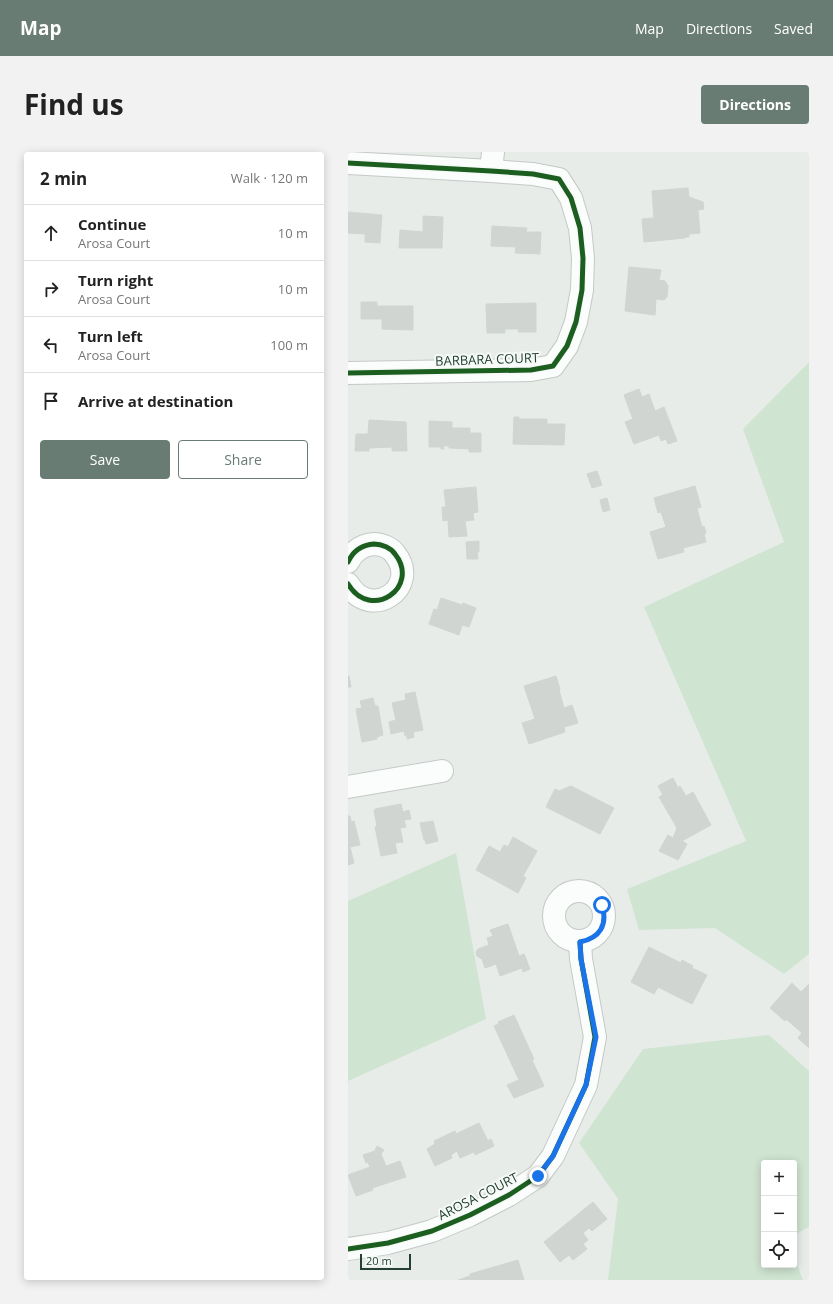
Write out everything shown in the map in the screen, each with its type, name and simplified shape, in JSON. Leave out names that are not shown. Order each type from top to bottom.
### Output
[{"type":"street","name":"BARBARA COURT","points":[[348,163],[492,161],[533,174],[560,179],[571,198],[580,228],[583,258],[582,290],[576,322],[567,346],[553,366],[531,370],[348,373]]},
{"type":"street","points":[[348,562],[351,556],[358,549],[367,545],[377,544],[394,552],[400,560],[403,569],[402,579],[398,588],[393,595],[385,599],[376,601],[359,597],[352,591],[348,584]]},
{"type":"street","points":[[348,787],[442,770]]},
{"type":"street","name":"AROSA COURT","points":[[348,1249],[388,1243],[432,1231],[470,1215],[509,1195],[538,1176],[553,1156],[586,1085],[596,1037],[581,959],[580,942]]},
{"type":"green space","points":[[809,362],[809,954],[784,974],[715,928],[639,930],[627,889],[746,841],[644,607],[784,542],[743,429]]},
{"type":"green space","points":[[456,853],[486,1019],[348,1081],[348,901]]},
{"type":"green space","points":[[769,1035],[809,1071],[809,1227],[797,1233],[797,1160],[761,1160],[761,1268],[797,1268],[797,1264],[803,1280],[608,1280],[618,1199],[579,1143],[643,1049]]},
{"type":"building","points":[[688,188],[689,197],[703,202],[704,209],[698,210],[700,233],[689,234],[689,237],[685,238],[644,242],[642,219],[654,218],[652,191]]},
{"type":"building","points":[[348,212],[382,215],[380,243],[365,242],[365,234],[348,233]]},
{"type":"building","points":[[423,216],[443,217],[442,248],[399,248],[400,230],[423,232]]},
{"type":"building","points":[[492,226],[527,228],[526,232],[541,232],[540,254],[515,253],[516,247],[491,246]]},
{"type":"building","points":[[629,267],[661,270],[659,280],[665,281],[668,286],[667,297],[664,300],[656,299],[655,315],[625,311]]},
{"type":"building","points":[[361,302],[377,302],[377,306],[413,306],[413,330],[382,329],[382,319],[361,319]]},
{"type":"building","points":[[536,303],[536,332],[518,332],[519,329],[505,329],[505,333],[487,333],[486,304]]},
{"type":"building","points":[[639,389],[642,397],[649,394],[655,411],[664,407],[677,441],[668,444],[666,439],[661,441],[659,435],[634,444],[625,422],[633,419],[624,395]]},
{"type":"building","points":[[514,417],[519,417],[519,419],[547,419],[547,424],[565,424],[564,445],[513,444]]},
{"type":"building","points":[[369,420],[406,422],[407,451],[392,451],[392,447],[369,448],[369,451],[355,451],[356,434],[368,434]]},
{"type":"building","points":[[429,421],[452,422],[452,428],[470,428],[470,433],[481,433],[481,452],[469,452],[469,449],[449,448],[449,446],[443,446],[444,449],[441,449],[441,447],[429,447]]},
{"type":"building","points":[[597,471],[602,485],[592,488],[587,474]]},
{"type":"building","points":[[695,486],[701,507],[697,508],[702,527],[704,526],[706,533],[704,534],[706,542],[683,548],[684,552],[658,559],[650,532],[666,527],[661,512],[658,513],[654,498]]},
{"type":"building","points":[[476,487],[478,512],[473,513],[474,520],[465,521],[467,536],[449,537],[448,520],[443,521],[442,507],[446,507],[444,490]]},
{"type":"building","points":[[607,498],[610,510],[603,512],[600,500]]},
{"type":"building","points":[[479,541],[479,552],[477,552],[478,559],[467,559],[466,542]]},
{"type":"building","points":[[441,598],[462,605],[463,603],[476,608],[469,627],[462,625],[459,635],[429,624],[434,609],[437,610]]},
{"type":"building","points":[[349,676],[351,687],[348,687]]},
{"type":"building","points":[[556,676],[564,708],[572,705],[578,723],[564,727],[565,732],[529,744],[522,723],[535,719],[524,686]]},
{"type":"building","points":[[415,692],[423,730],[413,732],[414,737],[407,739],[407,735],[405,736],[404,731],[391,734],[389,722],[396,720],[392,703],[406,700],[405,694]]},
{"type":"building","points":[[373,698],[375,706],[378,706],[383,735],[377,737],[377,739],[362,742],[356,709],[362,708],[360,701]]},
{"type":"building","points":[[673,778],[678,788],[680,786],[686,796],[693,792],[711,825],[682,841],[687,844],[678,860],[659,851],[668,835],[673,838],[677,828],[659,797],[663,795],[658,786]]},
{"type":"building","points":[[571,786],[614,808],[600,834],[546,807],[555,789],[559,791]]},
{"type":"building","points":[[401,804],[403,812],[409,810],[411,819],[404,820],[406,827],[400,828],[403,842],[395,843],[397,853],[381,856],[375,827],[377,826],[374,811],[375,809]]},
{"type":"building","points":[[348,816],[350,816],[351,822],[354,821],[360,845],[350,847],[354,863],[348,865]]},
{"type":"building","points":[[433,821],[438,841],[426,844],[420,823]]},
{"type":"building","points":[[513,837],[537,851],[523,876],[526,878],[518,893],[476,870],[489,846],[500,852],[504,845],[508,847]]},
{"type":"building","points":[[508,924],[519,956],[524,954],[530,969],[523,972],[522,968],[500,976],[496,964],[485,968],[482,959],[477,956],[476,952],[478,949],[489,945],[487,938],[493,936],[490,930]]},
{"type":"building","points":[[649,947],[681,963],[682,960],[693,966],[692,968],[707,975],[692,1004],[658,987],[654,994],[631,982]]},
{"type":"building","points":[[792,983],[801,992],[809,984],[809,1048],[798,1038],[802,1033],[770,1008]]},
{"type":"building","points":[[514,1015],[534,1059],[532,1060],[544,1086],[514,1098],[507,1085],[519,1080],[494,1026],[499,1024],[498,1022]]},
{"type":"building","points":[[479,1123],[488,1141],[491,1139],[494,1146],[475,1155],[474,1152],[460,1158],[457,1151],[451,1155],[452,1158],[435,1166],[427,1149],[435,1144],[434,1141],[455,1131],[456,1134]]},
{"type":"building","points":[[377,1146],[384,1150],[381,1154],[386,1166],[400,1161],[406,1177],[372,1188],[373,1190],[356,1196],[348,1175],[370,1167],[368,1162],[366,1163],[363,1155],[375,1151]]},
{"type":"building","points":[[593,1202],[607,1219],[592,1231],[589,1228],[583,1233],[588,1240],[583,1244],[587,1249],[573,1260],[569,1255],[560,1262],[544,1242]]},
{"type":"building","points":[[518,1260],[524,1280],[458,1280],[470,1276],[470,1274]]},
{"type":"cycle path","points":[[348,163],[533,174],[559,179],[571,198],[580,228],[583,258],[582,290],[576,322],[567,346],[553,366],[531,370],[348,373]]},
{"type":"cycle path","points":[[348,562],[352,555],[362,547],[377,544],[389,548],[395,554],[401,566],[402,578],[398,588],[390,596],[380,600],[369,600],[358,595],[348,584]]},
{"type":"cycle path","points":[[348,1249],[388,1243],[432,1231],[470,1215],[509,1195],[538,1176],[553,1156],[586,1085],[595,1037],[581,959],[580,942]]},
{"type":"route","points":[[538,1176],[553,1156],[586,1085],[596,1037],[581,959],[580,942],[595,936],[601,930],[604,922],[602,905]]}]
